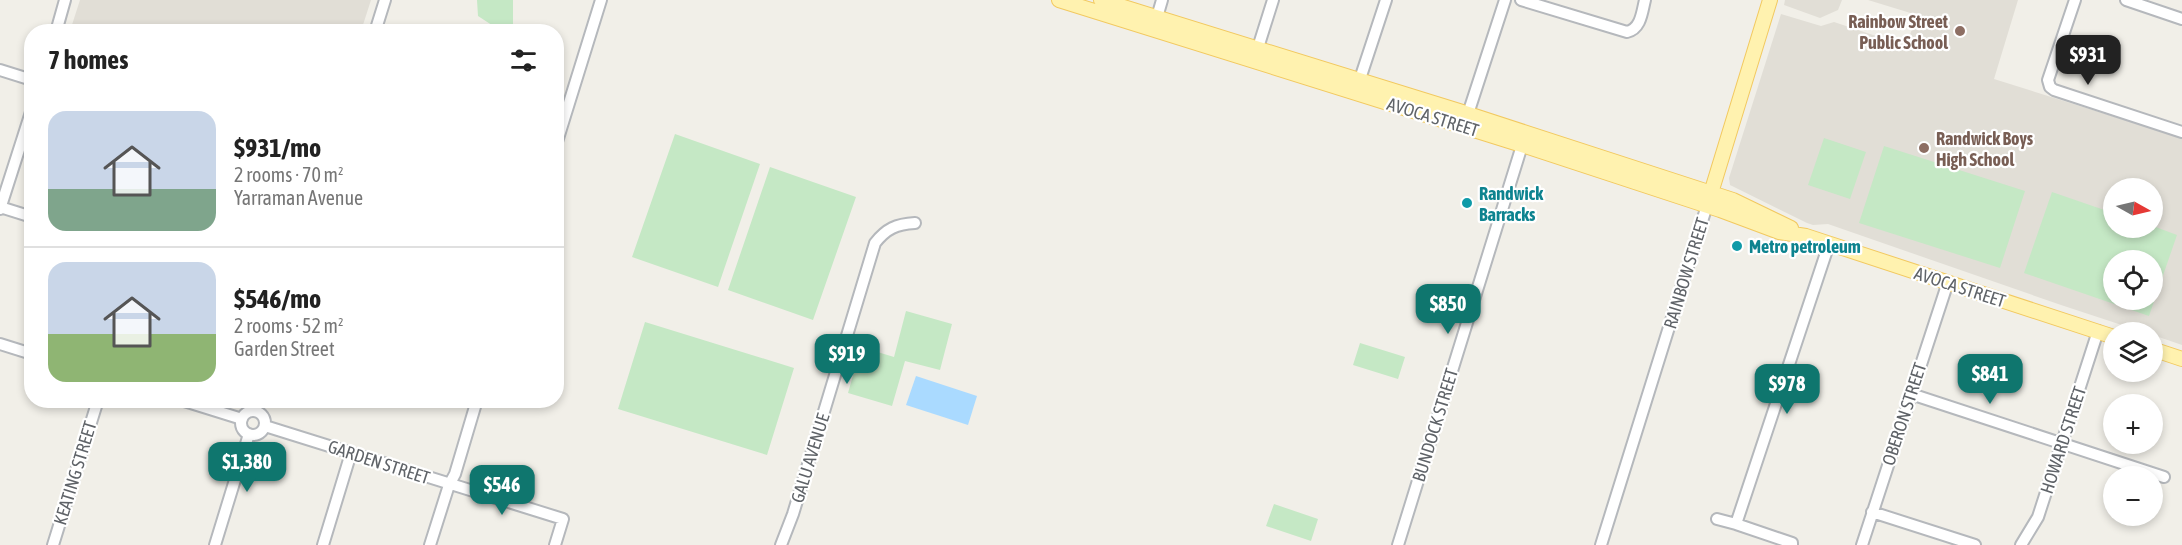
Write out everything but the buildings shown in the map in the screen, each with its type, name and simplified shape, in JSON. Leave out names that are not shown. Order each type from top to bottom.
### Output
[{"type":"main road","name":"AVOCA STREET","points":[[1059,0],[1155,24],[1256,55],[1360,80],[1466,121]]},
{"type":"main road","name":"AVOCA STREET","points":[[1101,0],[1155,24]]},
{"type":"main road","name":"RAINBOW STREET","points":[[1709,199],[1770,0]]},
{"type":"main road","name":"AVOCA STREET","points":[[1256,55],[1356,94],[1466,121],[1709,199],[1733,200],[1806,236],[2103,334]]},
{"type":"main road","points":[[2163,353],[2182,359]]},
{"type":"street","points":[[58,24],[65,0]]},
{"type":"street","points":[[378,24],[385,0]]},
{"type":"street","points":[[564,107],[602,0]]},
{"type":"street","points":[[1155,24],[1162,0]]},
{"type":"street","points":[[1256,55],[1273,0]]},
{"type":"street","points":[[1356,94],[1386,0]]},
{"type":"street","points":[[1466,121],[1505,0]]},
{"type":"street","points":[[1521,0],[1627,32],[1632,32],[1638,26],[1646,0]]},
{"type":"street","points":[[2075,0],[2048,80],[2050,87],[2182,132]]},
{"type":"street","points":[[2126,0],[2182,19]]},
{"type":"street","points":[[0,70],[24,78]]},
{"type":"street","points":[[24,134],[0,208],[24,215]]},
{"type":"street","name":"BUNDOCK STREET","points":[[1398,545],[1524,139]]},
{"type":"street","name":"RAINBOW STREET","points":[[1601,545],[1709,199]]},
{"type":"street","name":"GALU AVENUE","points":[[781,545],[793,514],[875,243],[892,227],[915,224]]},
{"type":"street","points":[[1736,525],[1829,244]]},
{"type":"street","name":"OBERON STREET","points":[[1862,545],[1948,282]]},
{"type":"street","name":"HOWARD STREET","points":[[2021,545],[2038,517],[2098,332]]},
{"type":"street","points":[[0,344],[24,352]]},
{"type":"street","points":[[1911,394],[2164,477]]},
{"type":"street","name":"KEATING STREET","points":[[53,545],[96,408]]},
{"type":"street","points":[[207,408],[242,419]]},
{"type":"street","points":[[430,545],[475,408]]},
{"type":"street","points":[[256,411],[264,417],[265,426],[260,433],[249,434],[242,426],[242,419],[249,412],[256,411]]},
{"type":"street","name":"GARDEN STREET","points":[[265,426],[563,519],[555,545]]},
{"type":"street","points":[[216,545],[249,434]]},
{"type":"street","points":[[322,545],[351,453]]},
{"type":"street","points":[[1872,512],[1975,545]]},
{"type":"street","points":[[1717,519],[1792,543],[1792,545]]},
{"type":"shaded area","points":[[80,0],[371,0],[363,24],[72,24]]},
{"type":"shaded area","name":"Rainbow Street Public School","points":[[1785,0],[1842,0],[1838,10],[1820,18],[1784,5]]},
{"type":"shaded area","name":"Randwick Boys High School","points":[[1868,0],[2018,0],[1994,79],[2182,138],[2182,345],[2163,338],[2163,322],[2113,322],[1828,224],[1807,223],[1730,185],[1729,178],[1781,14],[1821,26],[1834,22],[1906,46],[1917,15]]},
{"type":"green space","points":[[477,0],[513,0],[513,24],[490,24],[478,16]]},
{"type":"green space","points":[[675,134],[760,164],[718,287],[632,257]]},
{"type":"green space","points":[[1824,138],[1866,152],[1850,199],[1808,185]]},
{"type":"green space","points":[[1884,146],[2025,191],[2000,268],[1859,223]]},
{"type":"green space","points":[[770,167],[856,197],[813,320],[728,290]]},
{"type":"green space","points":[[2052,192],[2103,210],[2103,238],[2163,238],[2163,230],[2177,235],[2163,276],[2163,250],[2103,250],[2103,300],[2024,273]]},
{"type":"green space","points":[[2132,310],[2151,310],[2149,316]]},
{"type":"green space","points":[[906,311],[952,324],[940,370],[905,361],[892,406],[848,393],[861,347],[894,357]]},
{"type":"green space","points":[[645,322],[794,368],[767,455],[618,409]]},
{"type":"green space","points":[[1360,343],[1405,357],[1398,379],[1353,365]]},
{"type":"green space","points":[[1274,504],[1318,519],[1311,541],[1266,526]]},
{"type":"water","points":[[916,376],[977,396],[968,425],[906,405]]},
{"type":"place","name":"Rainbow Street Public School","points":[[1960,31]]},
{"type":"place","name":"Randwick Boys High School","points":[[1924,148]]},
{"type":"place","name":"Randwick Barracks","points":[[1467,203]]},
{"type":"place","name":"Metro petroleum","points":[[1737,246]]}]
